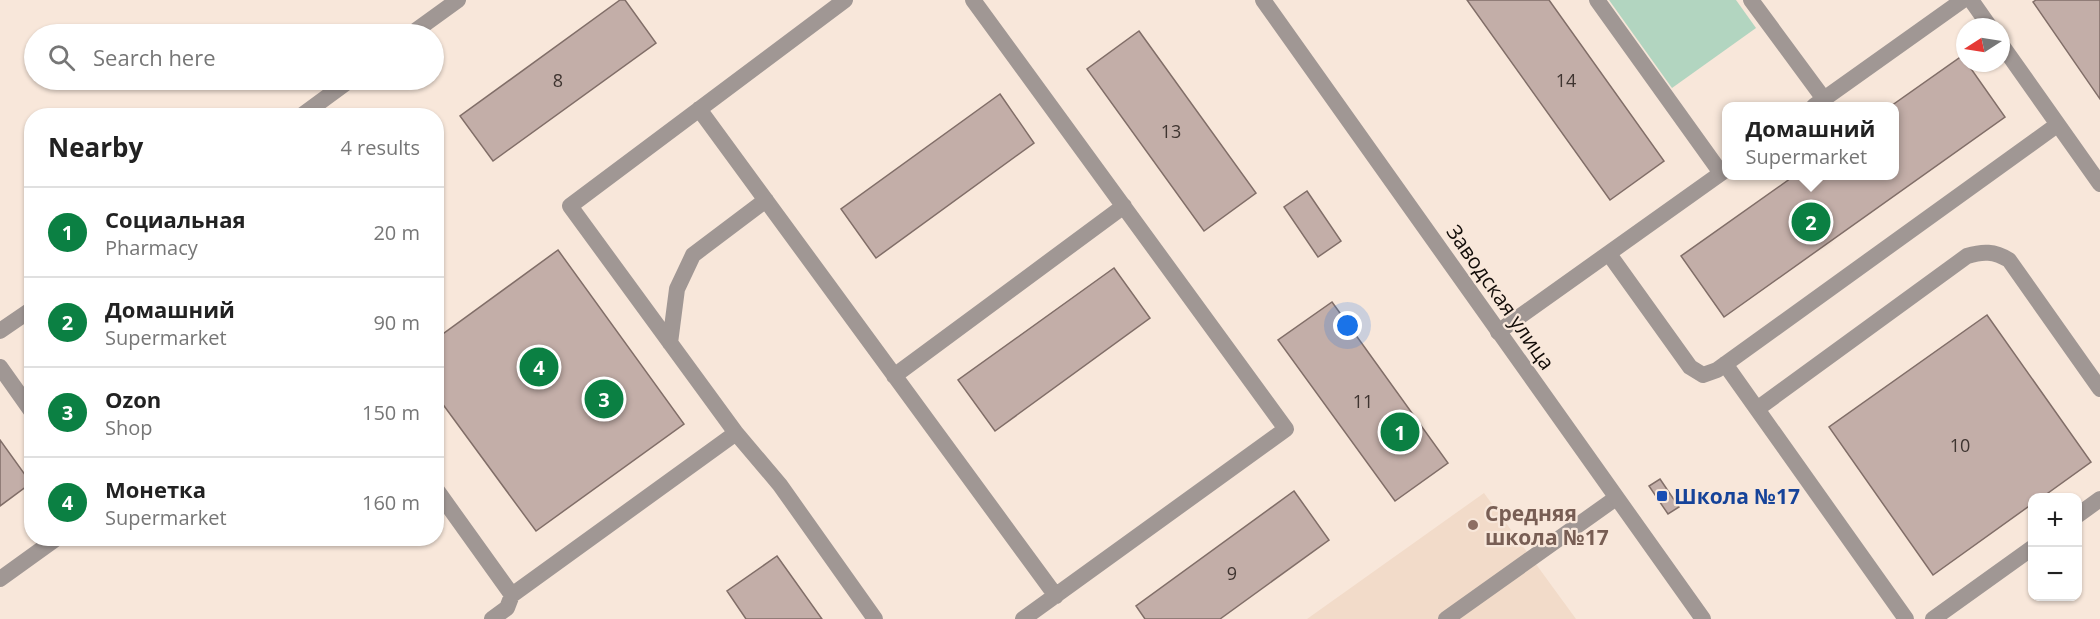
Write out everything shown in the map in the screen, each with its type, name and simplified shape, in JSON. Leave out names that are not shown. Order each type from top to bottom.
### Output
[{"type":"street","points":[[425,24],[459,0]]},
{"type":"street","points":[[845,0],[570,206],[736,433],[780,485],[875,619]]},
{"type":"street","points":[[974,0],[1286,429],[1023,619]]},
{"type":"street","name":"Заводская улица","points":[[1264,0],[1703,619]]},
{"type":"street","points":[[1597,0],[1722,168]]},
{"type":"street","points":[[1751,0],[1818,102]]},
{"type":"street","points":[[1820,102],[1963,0]]},
{"type":"street","points":[[1971,0],[1984,18]]},
{"type":"street","points":[[2010,57],[2100,184]]},
{"type":"street","points":[[312,108],[336,90]]},
{"type":"street","points":[[699,109],[1056,596]]},
{"type":"street","points":[[1609,254],[1689,367],[1702,375],[1717,370],[2057,125]]},
{"type":"street","points":[[1498,332],[1722,172]]},
{"type":"street","points":[[670,343],[677,289],[693,255],[766,200]]},
{"type":"street","points":[[894,376],[1124,206]]},
{"type":"street","points":[[1757,409],[1967,256],[1982,252],[1997,253],[2009,260],[2100,389]]},
{"type":"street","points":[[0,331],[24,314]]},
{"type":"street","points":[[1725,364],[1906,619]]},
{"type":"street","points":[[0,367],[24,401]]},
{"type":"street","points":[[492,619],[511,607],[736,433]]},
{"type":"street","points":[[1446,619],[1617,498]]},
{"type":"street","points":[[2082,512],[2100,499]]},
{"type":"street","points":[[444,502],[511,607]]},
{"type":"street","points":[[0,579],[46,546]]},
{"type":"street","points":[[1933,619],[2028,551]]},
{"type":"shaded area","name":"Средняя школа №17","points":[[1484,493],[1576,619],[1307,619]]},
{"type":"green space","points":[[1609,0],[1736,0],[1756,28],[1672,88]]},
{"type":"building","points":[[620,0],[625,0],[656,43],[493,161],[460,116]]},
{"type":"building","points":[[1467,0],[1549,0],[1664,161],[1610,200]]},
{"type":"building","points":[[2036,0],[2100,0],[2100,99],[2033,2]]},
{"type":"building","points":[[1139,31],[1256,193],[1204,231],[1087,69]]},
{"type":"building","points":[[1956,60],[1956,72],[1973,72],[2005,117],[1724,317],[1681,256],[1788,180],[1899,180],[1899,102],[1897,102]]},
{"type":"building","points":[[1000,94],[1034,143],[876,258],[841,209]]},
{"type":"building","points":[[1307,191],[1341,241],[1318,257],[1284,207]]},
{"type":"building","points":[[558,250],[684,424],[536,531],[444,406],[444,333]]},
{"type":"building","points":[[1114,268],[1150,318],[995,431],[958,380]]},
{"type":"building","points":[[1332,302],[1448,463],[1395,501],[1278,340]]},
{"type":"building","points":[[1987,315],[2091,462],[2048,493],[2028,493],[2028,507],[1933,575],[1829,427]]},
{"type":"building","points":[[0,440],[24,473],[24,488],[0,506]]},
{"type":"building","points":[[1660,479],[1679,507],[1668,514],[1649,486]]},
{"type":"building","points":[[1294,491],[1329,540],[1220,619],[1145,619],[1136,606]]},
{"type":"building","points":[[777,556],[822,619],[746,619],[727,591]]},
{"type":"place","name":"Домашний","points":[[1811,222]]},
{"type":"place","name":"Монетка","points":[[539,367]]},
{"type":"place","name":"Ozon","points":[[604,399]]},
{"type":"place","name":"Социальная","points":[[1400,432]]},
{"type":"place","name":"Школа №17","points":[[1662,496]]},
{"type":"place","name":"Средняя школа №17","points":[[1473,525]]}]
